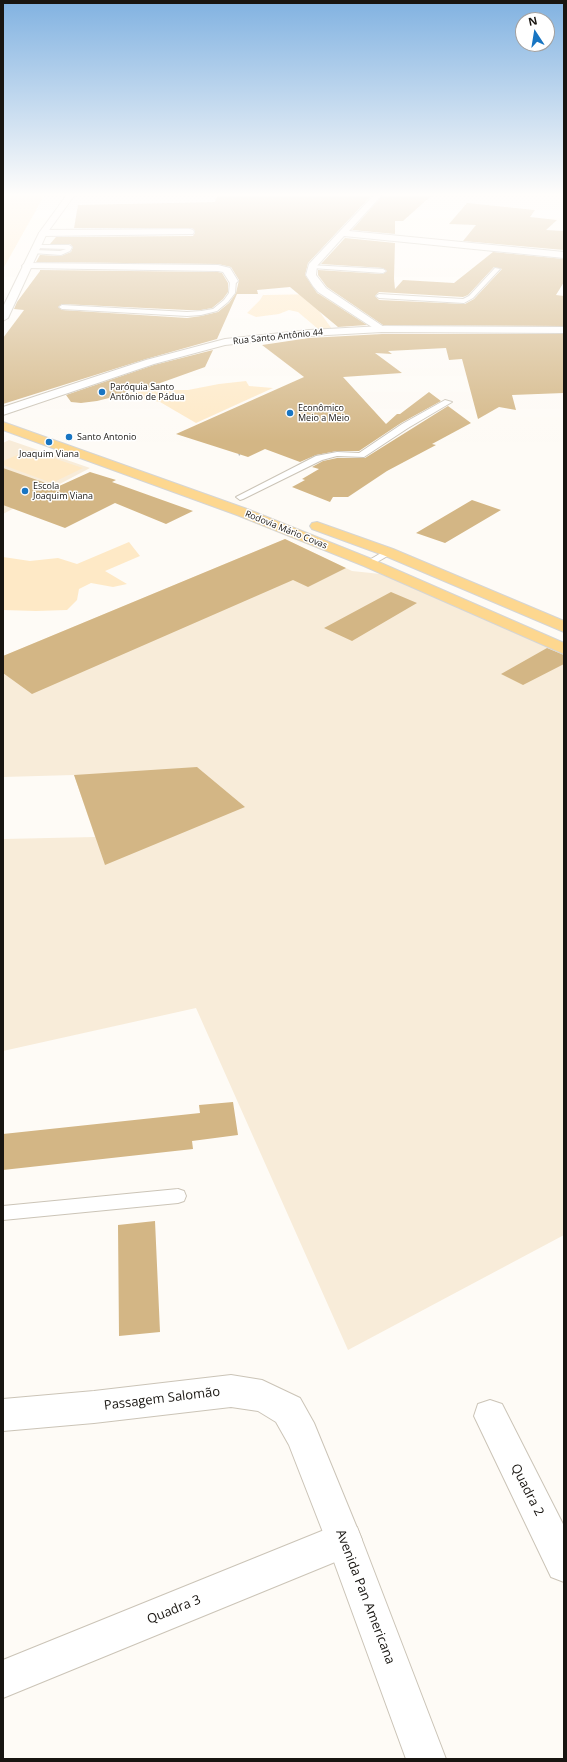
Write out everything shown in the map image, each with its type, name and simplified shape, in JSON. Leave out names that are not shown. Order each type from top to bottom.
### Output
[{"type":"main road","name":"Rodovia Mário Covas","points":[[3,412],[260,505]]},
{"type":"main road","name":"Rodovia Mário Covas","points":[[3,426],[242,512],[369,563],[564,648]]},
{"type":"main road","name":"Rodovia Mário Covas","points":[[303,521],[388,552],[564,627]]},
{"type":"street","points":[[3,318],[21,278]]},
{"type":"street","points":[[312,278],[322,290],[382,329]]},
{"type":"street","name":"Rua Santo Antônio 44","points":[[3,412],[143,365],[211,345],[283,336],[382,329],[564,330]]},
{"type":"street","name":"Passagem Salomão","points":[[3,1415],[94,1408],[231,1391],[262,1396],[288,1410],[302,1435]]},
{"type":"street","name":"Quadra 2","points":[[490,1416],[564,1564]]},
{"type":"street","name":"Avenida Pan Americana","points":[[302,1435],[344,1540],[426,1759]]},
{"type":"street","name":"Quadra 3","points":[[3,1679],[344,1540]]},
{"type":"lane","points":[[378,296],[464,301],[471,297],[488,278]]},
{"type":"lane","points":[[62,307],[187,314],[215,310],[226,301],[232,293],[233,281]]},
{"type":"lane","points":[[240,497],[319,458],[337,454],[361,455],[399,430],[448,402]]},
{"type":"lane","points":[[369,563],[388,552]]},
{"type":"lane","points":[[3,1214],[178,1196]]},
{"type":"shaded area","points":[[322,294],[344,310],[319,311],[332,329],[318,329],[298,312],[289,310],[279,314],[256,317],[247,313],[263,295]]},
{"type":"shaded area","points":[[246,381],[249,386],[273,388],[196,423],[160,402],[126,395],[136,390],[162,384],[173,390],[188,390]]},
{"type":"shaded area","name":"Escola Joaquim Viana","points":[[9,440],[90,468],[3,514],[3,443]]},
{"type":"shaded area","points":[[29,450],[83,468],[52,483],[3,465],[3,461]]},
{"type":"shaded area","points":[[285,539],[352,571],[390,575],[564,653],[564,1235],[348,1350],[196,1008],[3,1051],[3,839],[95,837],[74,775],[3,777],[3,656]]},
{"type":"shaded area","points":[[129,542],[140,556],[105,571],[127,584],[113,587],[91,583],[79,589],[77,600],[67,610],[3,610],[3,557],[30,561],[58,558],[77,564]]},
{"type":"building","points":[[35,278],[225,278],[228,283],[228,292],[223,299],[212,308],[201,310],[62,304],[58,307],[62,310],[187,318],[218,312],[229,303],[236,293],[239,280],[238,278],[307,278],[317,293],[367,325],[338,327],[290,287],[257,290],[258,294],[237,294],[217,339],[146,359],[3,404],[3,338],[24,310],[14,309],[17,302]]},
{"type":"building","points":[[320,278],[394,278],[395,289],[403,280],[454,283],[460,278],[484,278],[468,295],[463,297],[379,292],[375,296],[379,300],[465,304],[474,299],[493,278],[564,278],[564,282],[556,295],[564,296],[564,326],[383,325],[327,287]]},
{"type":"building","points":[[382,334],[564,334],[564,393],[512,395],[516,410],[499,407],[478,419],[462,359],[449,360],[446,348],[388,351],[392,354],[375,353],[402,373],[343,377],[386,424],[397,414],[400,414],[429,392],[441,401],[401,423],[359,451],[337,451],[316,455],[300,462],[265,449],[248,457],[176,434],[304,377],[262,345],[309,338]]},
{"type":"building","points":[[213,350],[205,367],[149,387],[127,391],[121,395],[97,401],[81,403],[71,402],[66,395],[154,365]]},
{"type":"building","points":[[448,406],[471,423],[432,444],[436,445],[387,471],[348,497],[333,497],[330,502],[292,487],[305,480],[302,479],[319,469],[312,467],[323,461],[337,458],[365,458]]},
{"type":"building","points":[[3,468],[57,487],[90,472],[116,480],[112,482],[193,511],[166,524],[115,503],[65,528],[3,505]]},
{"type":"building","points":[[472,500],[501,510],[445,543],[416,533]]},
{"type":"building","points":[[285,539],[346,568],[308,587],[293,580],[32,694],[3,673],[3,656]]},
{"type":"building","points":[[391,592],[417,603],[352,641],[324,628]]},
{"type":"building","points":[[547,648],[564,655],[564,664],[523,685],[501,674]]},
{"type":"building","points":[[197,767],[245,807],[105,865],[74,775]]},
{"type":"building","points":[[233,1102],[238,1135],[192,1141],[193,1149],[3,1170],[3,1134],[200,1113],[199,1105]]},
{"type":"building","points":[[155,1221],[160,1332],[119,1336],[118,1225]]},
{"type":"place","name":"Paróquia Santo Antônio de Pádua","points":[[102,392]]},
{"type":"place","name":"Econômico Meio a Meio","points":[[290,413]]},
{"type":"place","name":"Santo Antonio","points":[[69,437]]},
{"type":"place","name":"Joaquim Viana","points":[[49,442]]},
{"type":"place","name":"Escola Joaquim Viana","points":[[25,491]]}]
